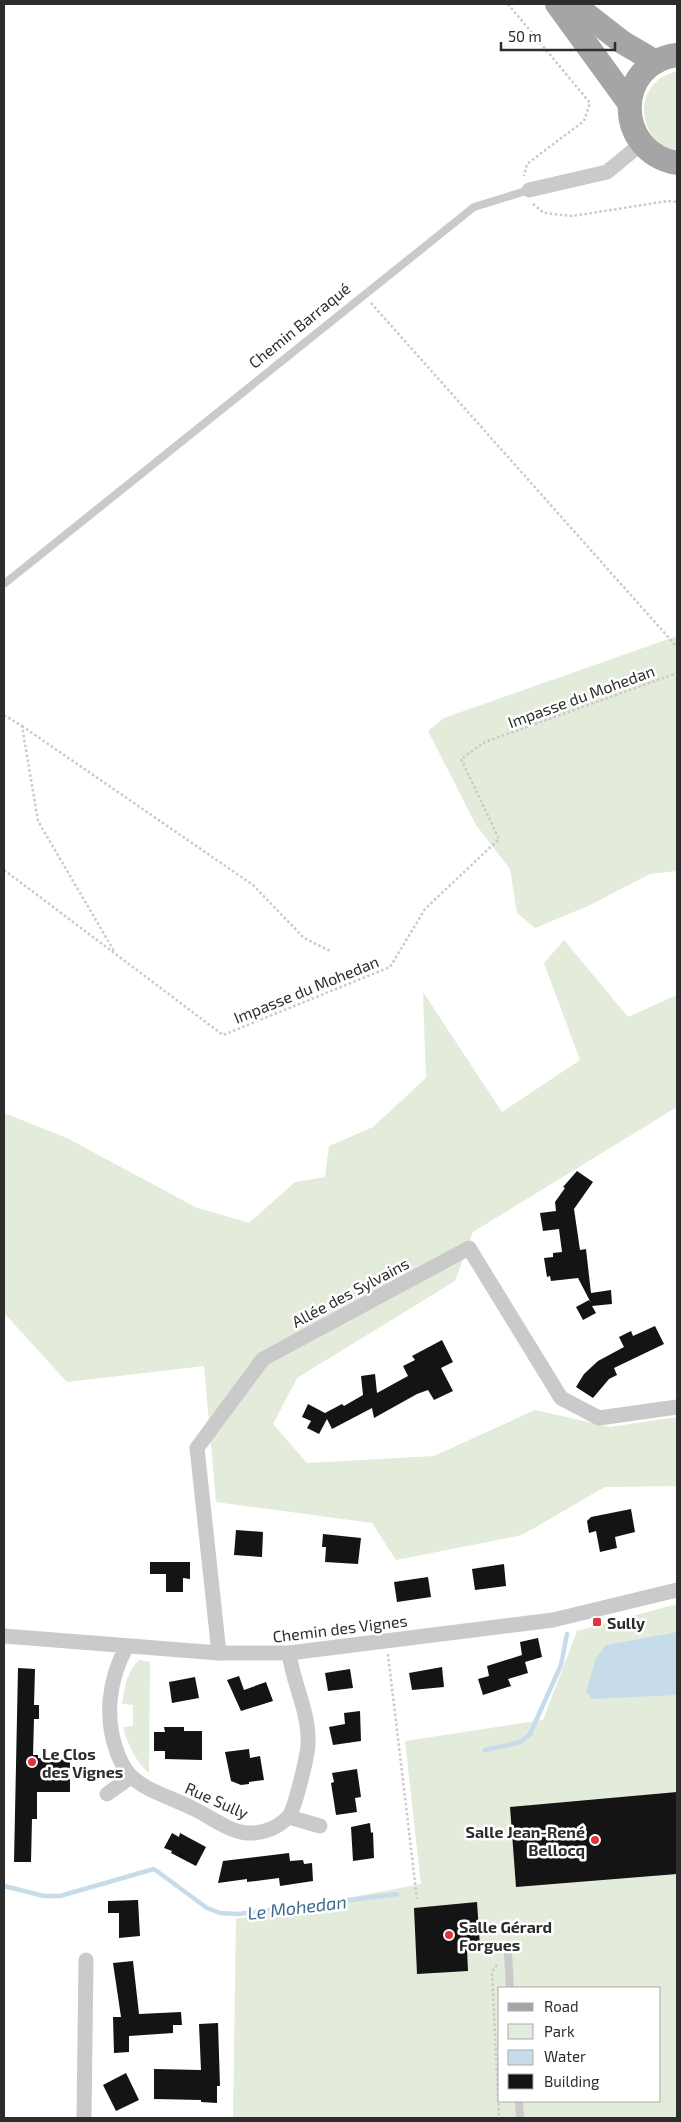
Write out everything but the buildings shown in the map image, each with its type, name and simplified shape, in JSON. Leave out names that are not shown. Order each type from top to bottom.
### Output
[{"type":"main road","points":[[557,4],[629,103]]},
{"type":"main road","points":[[573,4],[622,42],[667,58]]},
{"type":"main road","points":[[667,58],[643,72],[634,87],[629,103],[629,117],[641,144],[652,154],[666,161],[677,163]]},
{"type":"street","name":"Chemin Barraqué","points":[[529,190],[607,172],[641,144]]},
{"type":"street","name":"Allée des Sylvains","points":[[219,1653],[197,1448],[263,1359],[469,1248],[561,1398],[599,1418],[677,1407]]},
{"type":"street","name":"Chemin des Vignes","points":[[4,1636],[219,1653],[289,1653],[553,1620],[677,1590]]},
{"type":"street","name":"Rue Sully","points":[[127,1646],[111,1688],[108,1711],[111,1738],[122,1763],[131,1777],[153,1791],[194,1808],[227,1826],[247,1833],[270,1830],[289,1817]]},
{"type":"street","points":[[289,1653],[296,1685],[307,1718],[308,1745],[300,1785],[289,1817],[320,1826]]},
{"type":"street","points":[[107,1794],[131,1777]]},
{"type":"street","points":[[84,2118],[86,1960]]},
{"type":"lane","name":"Chemin Barraqué","points":[[4,584],[474,207],[529,190]]},
{"type":"lane","points":[[508,1952],[510,1987]]},
{"type":"lane","points":[[519,2102],[520,2118]]},
{"type":"path","points":[[508,4],[590,103],[584,121],[527,164],[524,176],[531,202],[544,213],[572,216],[668,201],[677,202]]},
{"type":"path","points":[[364,295],[677,648]]},
{"type":"path","name":"Impasse du Mohedan","points":[[4,870],[223,1035],[390,967],[425,908],[499,839],[461,759],[485,742],[677,673]]},
{"type":"path","points":[[4,715],[253,885],[304,938],[330,951]]},
{"type":"path","points":[[22,726],[38,821],[114,952]]},
{"type":"path","points":[[386,1640],[417,1899]]},
{"type":"path","points":[[498,2097],[492,1972],[508,1952]]},
{"type":"path","points":[[498,2102],[499,2118]]},
{"type":"green space","points":[[677,71],[677,151],[667,148],[658,142],[646,124],[644,114],[648,93],[654,84]]},
{"type":"green space","points":[[677,636],[677,871],[650,874],[588,906],[535,928],[517,913],[510,869],[476,825],[428,731],[444,718]]},
{"type":"green space","points":[[564,940],[628,1017],[677,995],[677,1107],[473,1232],[455,1281],[297,1378],[273,1424],[307,1463],[434,1456],[535,1410],[610,1427],[677,1417],[677,1486],[605,1487],[522,1535],[396,1560],[372,1523],[216,1502],[204,1366],[67,1382],[4,1313],[4,1113],[67,1138],[195,1207],[249,1223],[295,1182],[325,1177],[329,1146],[373,1127],[426,1078],[423,992],[502,1112],[580,1060],[544,963]]},
{"type":"green space","points":[[677,1604],[677,2118],[233,2118],[236,1919],[421,1884],[405,1741],[543,1720],[577,1631]]},
{"type":"green space","points":[[139,1660],[150,1662],[149,1773],[133,1752],[123,1727],[133,1726],[133,1705],[122,1704],[129,1675]]},
{"type":"water","points":[[677,1632],[677,1695],[592,1699],[586,1692],[596,1658],[606,1645]]},
{"type":"waterway","name":"Le Mohedan","points":[[485,1750],[521,1742],[530,1734],[561,1665],[567,1634]]},
{"type":"waterway","name":"Le Mohedan","points":[[4,1886],[44,1896],[60,1896],[154,1869],[207,1908],[220,1913],[238,1914],[397,1894]]},
{"type":"place","name":"Sully","points":[[597,1622]]},
{"type":"place","name":"Le Clos des Vignes","points":[[32,1762]]},
{"type":"place","name":"Salle Jean-René Bellocq","points":[[595,1840]]},
{"type":"place","name":"Salle Gérard Forgues","points":[[449,1935]]}]
